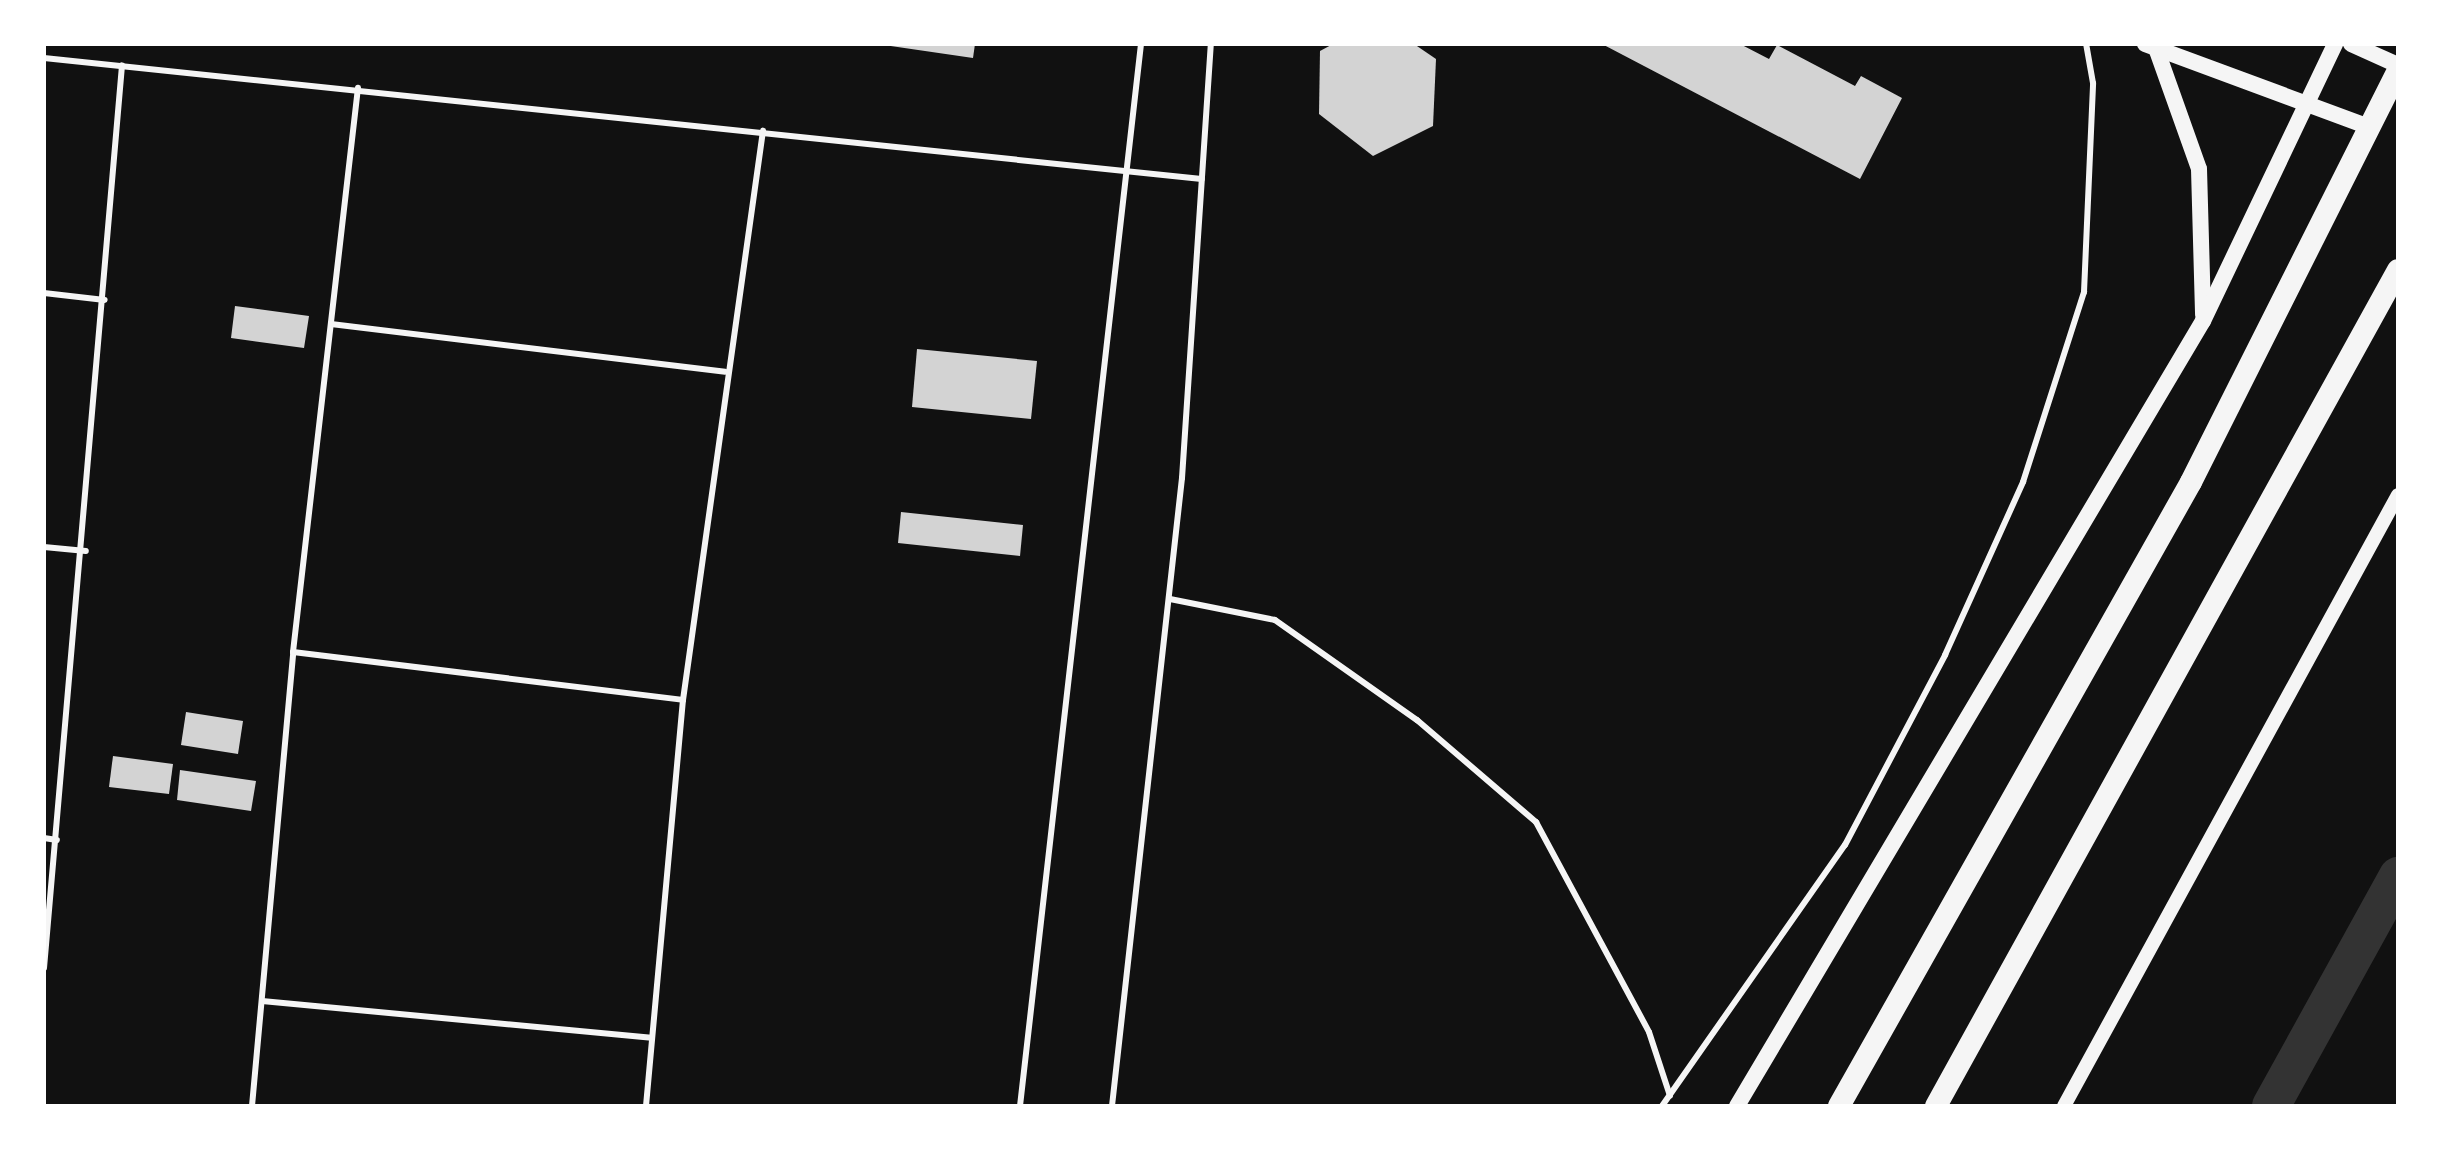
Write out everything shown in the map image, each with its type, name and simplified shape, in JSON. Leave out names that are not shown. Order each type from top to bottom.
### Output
[{"type":"highway","points":[[1839,1106],[2191,482],[2398,68]]},
{"type":"highway","points":[[1936,1106],[2398,270]]},
{"type":"main road","points":[[1737,1106],[2203,321],[2311,102],[2335,44]]},
{"type":"main road","points":[[2351,44],[2398,68]]},
{"type":"main road","points":[[2150,46],[2311,102],[2369,127]]},
{"type":"main road","points":[[2150,46],[2199,169],[2203,321]]},
{"type":"street","points":[[2064,1106],[2398,495]]},
{"type":"lane","points":[[1020,1106],[1130,171],[1141,44]]},
{"type":"lane","points":[[1112,1106],[1170,599],[1211,44]]},
{"type":"lane","points":[[1662,1106],[1845,845],[1945,655],[2023,482],[2084,292],[2093,83],[2086,44]]},
{"type":"lane","points":[[44,58],[358,88],[1202,179]]},
{"type":"lane","points":[[44,968],[86,551],[122,65]]},
{"type":"lane","points":[[252,1106],[293,652],[358,88]]},
{"type":"lane","points":[[646,1106],[683,700],[725,372],[763,131]]},
{"type":"lane","points":[[44,293],[105,300]]},
{"type":"lane","points":[[331,324],[725,372]]},
{"type":"lane","points":[[44,547],[86,551]]},
{"type":"lane","points":[[1170,599],[1275,620],[1417,720],[1536,822],[1649,1032],[1670,1096]]},
{"type":"lane","points":[[293,652],[683,700]]},
{"type":"lane","points":[[44,838],[57,840]]},
{"type":"lane","points":[[262,1001],[651,1038]]},
{"type":"building","points":[[877,44],[975,44],[973,58]]},
{"type":"building","points":[[1333,44],[1414,44],[1436,59],[1433,126],[1373,156],[1319,114],[1320,51]]},
{"type":"building","points":[[1602,44],[1740,44],[1769,59],[1777,45],[1855,86],[1861,76],[1902,98],[1860,179]]},
{"type":"building","points":[[235,306],[309,316],[304,348],[231,338]]},
{"type":"building","points":[[917,349],[1037,361],[1031,419],[912,407]]},
{"type":"building","points":[[901,512],[1023,525],[1020,556],[898,543]]},
{"type":"building","points":[[186,712],[243,721],[238,754],[181,745]]},
{"type":"building","points":[[113,756],[173,764],[169,794],[109,787]]},
{"type":"building","points":[[180,770],[256,781],[251,811],[177,800]]},
{"type":"waterway","points":[[2271,1106],[2398,876]]}]
